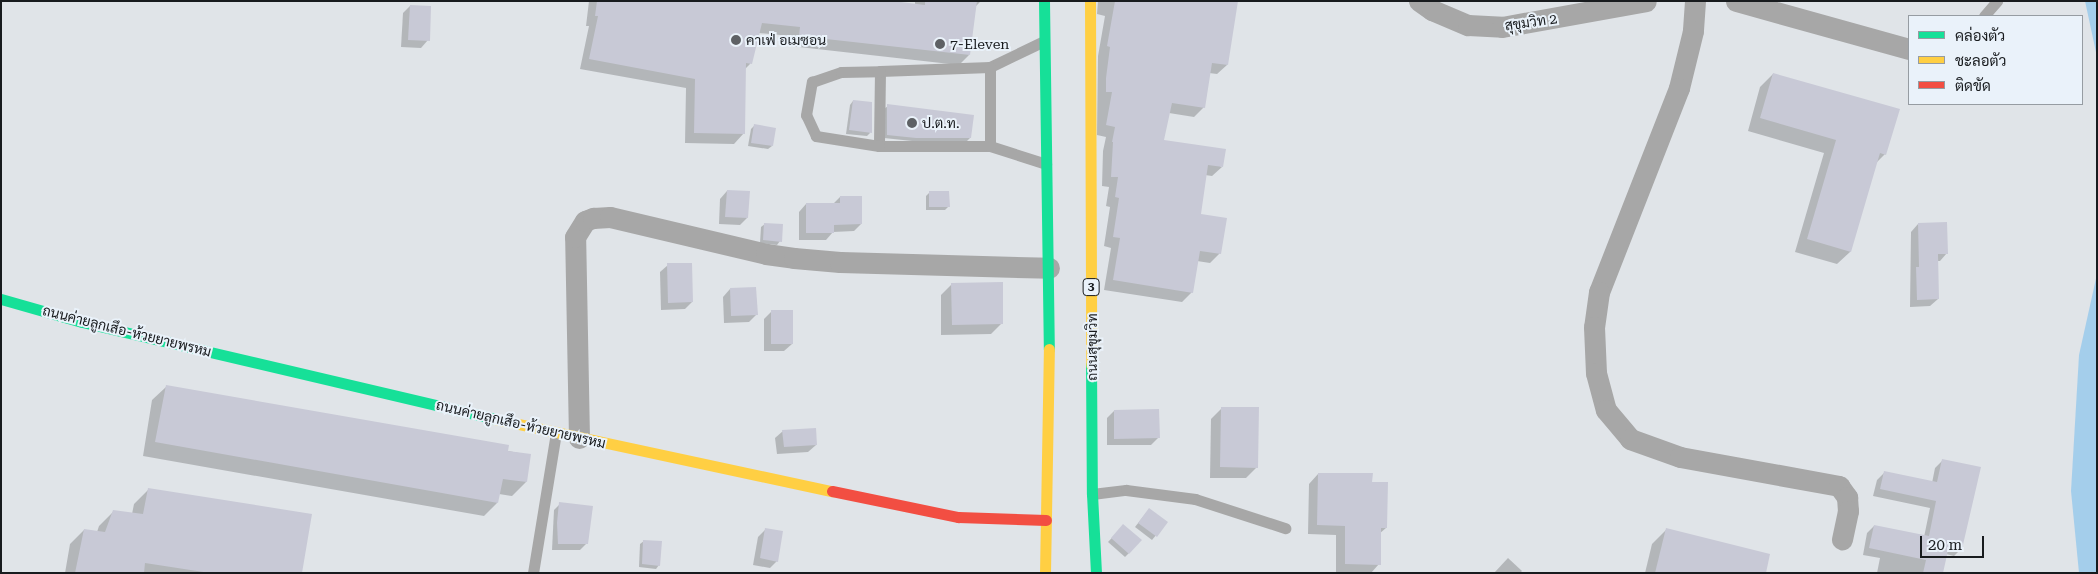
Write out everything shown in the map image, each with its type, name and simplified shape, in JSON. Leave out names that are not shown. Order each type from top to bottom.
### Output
[{"type":"main road","points":[[1044,1],[1049,268],[1045,573]]},
{"type":"main road","name":"ถนนสุขุมวิท","points":[[1090,1],[1092,494],[1096,573]]},
{"type":"main road","name":"ถนนค่ายลูกเสึอ-ห้วยยายพรหม","points":[[1,299],[91,324],[579,438],[958,517],[1046,520]]},
{"type":"street","name":"สุขุมวิท 2","points":[[1419,1],[1432,10],[1468,25],[1502,27],[1646,1]]},
{"type":"street","points":[[1695,1],[1693,31],[1679,88],[1599,292],[1594,327],[1596,373],[1606,410],[1630,439],[1680,457],[1839,486],[1847,497],[1848,511],[1842,539]]},
{"type":"street","points":[[1736,1],[1908,49]]},
{"type":"street","points":[[579,438],[574,237],[585,221],[593,218],[610,218],[766,254],[794,258],[840,262],[1049,268]]},
{"type":"lane","points":[[1985,15],[1997,1]]},
{"type":"lane","points":[[1044,41],[990,67],[841,72],[812,82],[806,116],[816,136],[879,146],[990,146],[1048,164]]},
{"type":"lane","points":[[990,67],[990,146]]},
{"type":"lane","points":[[879,146],[880,70]]},
{"type":"lane","points":[[533,573],[556,433]]},
{"type":"lane","points":[[1092,494],[1126,490],[1195,499],[1285,528]]},
{"type":"water","points":[[2085,1],[2097,1],[2097,57]]},
{"type":"water","points":[[2097,274],[2097,573],[2079,573],[2071,491],[2079,355]]},
{"type":"building","points":[[597,1],[893,1],[925,5],[925,1],[977,1],[970,55],[799,36],[800,27],[762,23],[752,64],[746,63],[745,134],[694,133],[695,79],[589,59],[598,16],[595,16]]},
{"type":"building","points":[[1115,1],[1238,1],[1228,65],[1212,63],[1205,108],[1172,103],[1164,140],[1226,149],[1223,167],[1208,165],[1201,214],[1227,218],[1221,254],[1200,251],[1193,293],[1113,280],[1120,238],[1113,237],[1119,198],[1115,197],[1118,177],[1111,177],[1112,142],[1115,127],[1106,125],[1112,92],[1106,92],[1106,78],[1110,47],[1107,46]]},
{"type":"building","points":[[410,5],[431,6],[430,41],[408,40]]},
{"type":"building","points":[[1773,73],[1900,109],[1886,155],[1880,153],[1851,252],[1807,239],[1836,140],[1760,118]]},
{"type":"building","points":[[853,100],[872,102],[872,133],[849,130]]},
{"type":"building","name":"ป.ต.ท.","points":[[887,104],[974,115],[971,138],[916,138],[887,135]]},
{"type":"building","points":[[754,124],[776,128],[773,146],[751,143]]},
{"type":"building","points":[[727,190],[750,191],[748,218],[725,217]]},
{"type":"building","points":[[929,191],[949,191],[950,207],[929,207]]},
{"type":"building","points":[[840,196],[862,196],[862,224],[834,225],[834,233],[806,233],[806,203],[840,203]]},
{"type":"building","points":[[1947,222],[1948,254],[1938,254],[1939,299],[1917,300],[1916,267],[1919,267],[1918,223]]},
{"type":"building","points":[[764,223],[783,224],[782,242],[763,240]]},
{"type":"building","points":[[667,263],[692,263],[693,302],[668,303]]},
{"type":"building","points":[[1003,282],[1003,324],[952,325],[951,283]]},
{"type":"building","points":[[756,287],[758,315],[731,316],[730,288]]},
{"type":"building","points":[[771,310],[793,310],[793,344],[771,344]]},
{"type":"building","points":[[166,385],[509,445],[508,451],[531,454],[527,482],[503,479],[498,503],[155,442]]},
{"type":"building","points":[[1221,407],[1259,407],[1258,468],[1220,467]]},
{"type":"building","points":[[1159,409],[1160,438],[1114,439],[1114,410]]},
{"type":"building","points":[[816,428],[817,445],[784,447],[782,430]]},
{"type":"building","points":[[1942,459],[1981,467],[1962,549],[1949,546],[1943,573],[1923,573],[1926,560],[1869,548],[1874,525],[1929,536],[1936,501],[1880,489],[1884,471],[1937,482]]},
{"type":"building","points":[[1318,473],[1373,473],[1372,482],[1388,482],[1387,528],[1381,528],[1381,565],[1345,564],[1345,526],[1317,525]]},
{"type":"building","points":[[148,488],[312,514],[302,573],[210,573],[145,563],[144,573],[75,573],[84,529],[105,532],[113,510],[143,514]]},
{"type":"building","points":[[559,502],[593,506],[588,544],[558,544]]},
{"type":"building","points":[[1149,508],[1168,522],[1157,537],[1138,523]]},
{"type":"building","points":[[1123,524],[1142,540],[1129,554],[1111,538]]},
{"type":"building","points":[[765,528],[783,531],[778,562],[760,558]]},
{"type":"building","points":[[1666,528],[1770,554],[1766,573],[1655,573]]},
{"type":"building","points":[[643,540],[662,541],[660,566],[642,564]]},
{"type":"traffic: fast","points":[[1044,1],[1049,349]]},
{"type":"traffic: fast","points":[[1,299],[82,322],[495,419]]},
{"type":"traffic: fast","points":[[1091,365],[1092,494],[1096,573]]},
{"type":"traffic: slow","points":[[1090,1],[1091,365]]},
{"type":"traffic: slow","points":[[1045,573],[1049,349]]},
{"type":"traffic: slow","points":[[495,419],[832,491]]},
{"type":"traffic: jam","points":[[832,491],[958,517],[1046,520]]},
{"type":"place","name":"คาเฟ่ อเมซอน","points":[[736,40]]},
{"type":"place","name":"7-Eleven","points":[[940,44]]},
{"type":"place","name":"ป.ต.ท.","points":[[912,123]]}]
